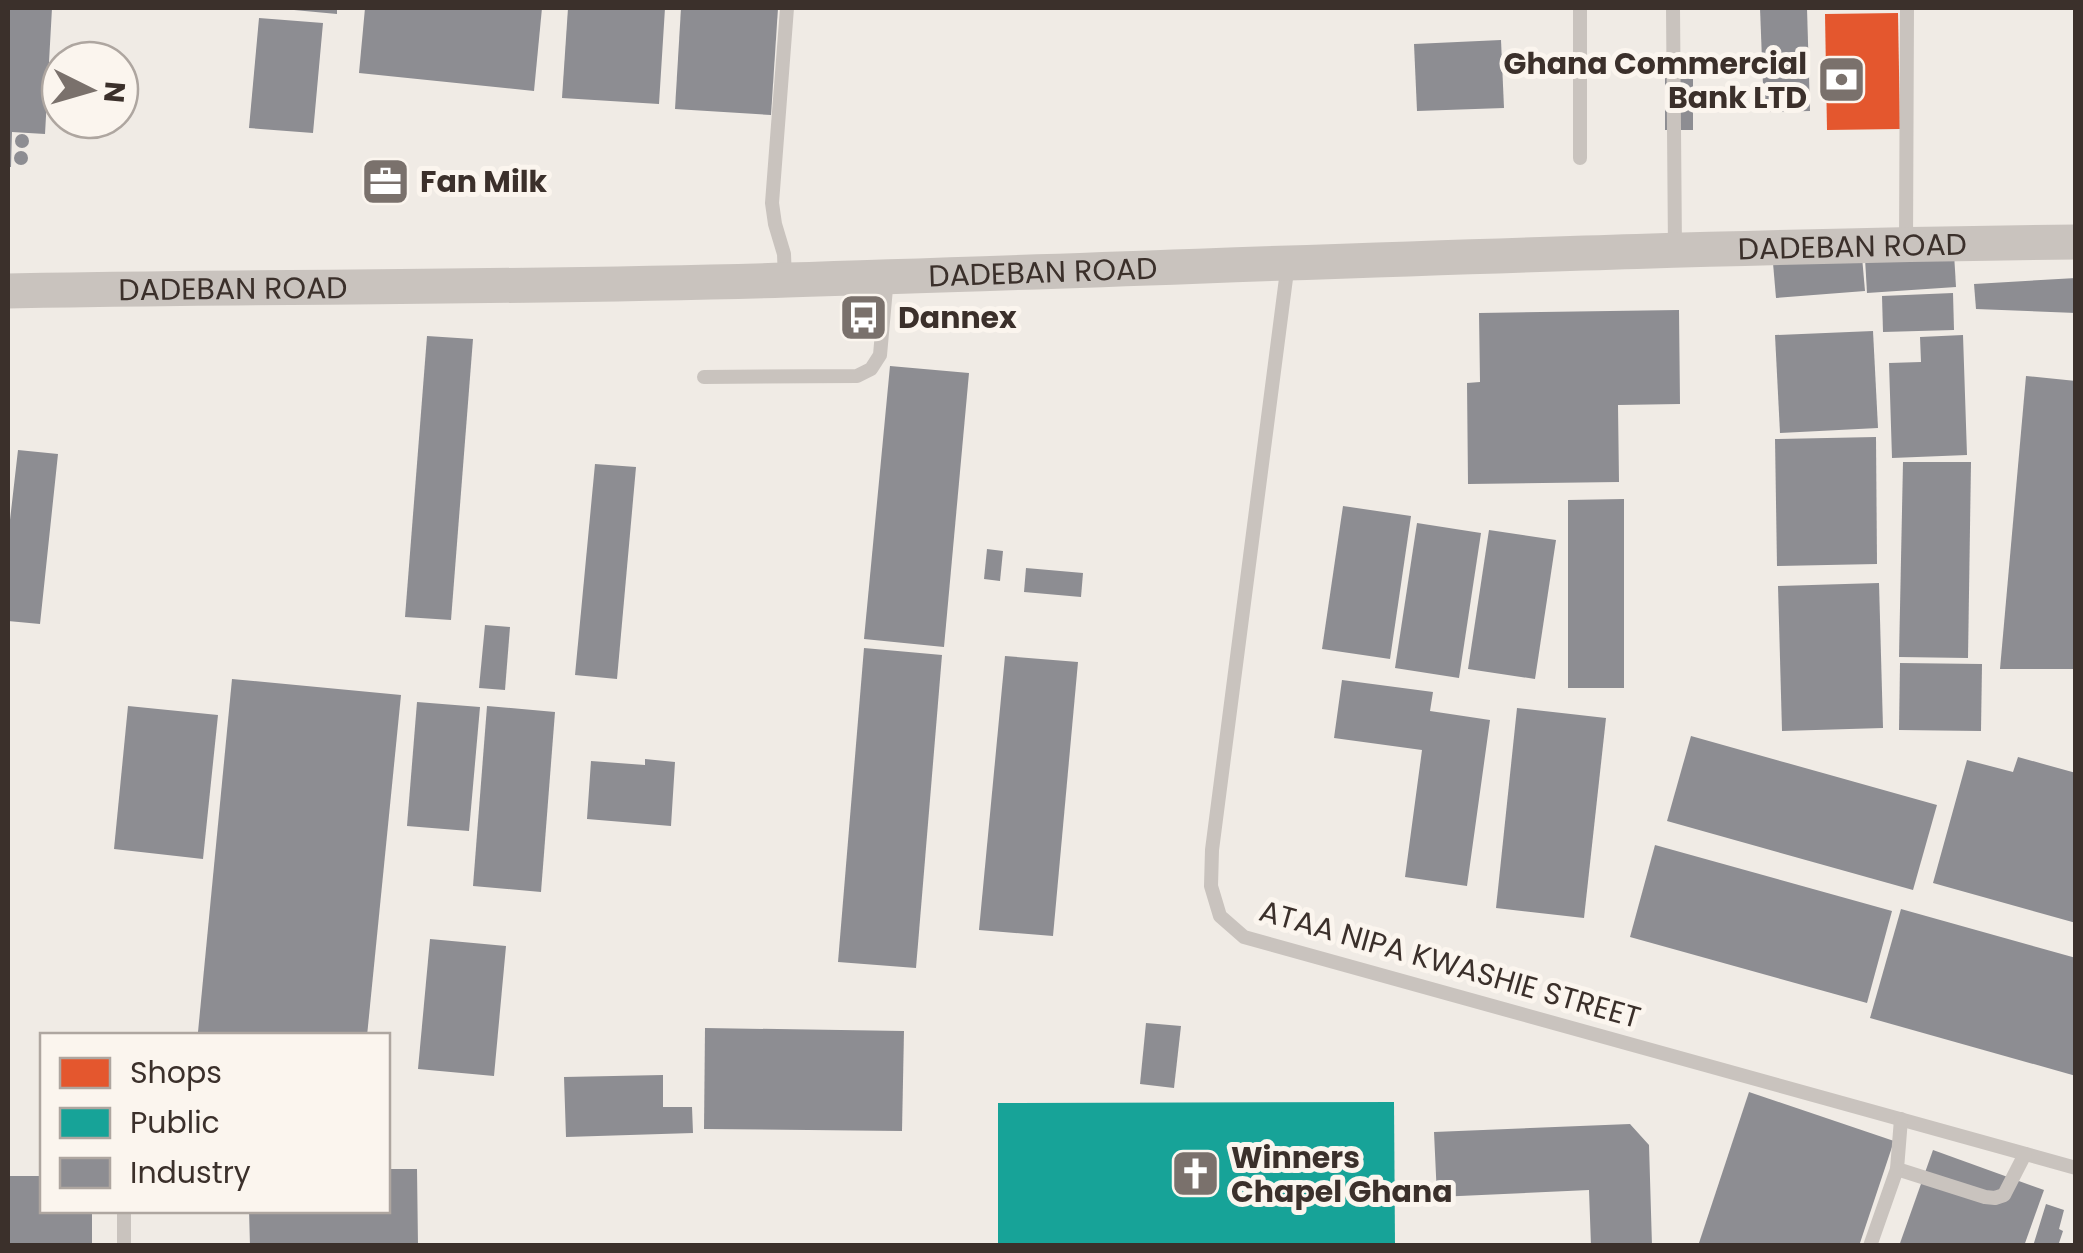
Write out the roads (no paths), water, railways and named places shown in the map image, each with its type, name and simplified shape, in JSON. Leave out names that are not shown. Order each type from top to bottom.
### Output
[{"type":"street","name":"DADEBAN ROAD","points":[[8,291],[785,280],[1288,262],[2076,242]]},
{"type":"lane","points":[[785,280],[784,254],[772,203],[787,8]]},
{"type":"lane","points":[[1580,8],[1580,158]]},
{"type":"lane","points":[[1672,8],[1675,251]]},
{"type":"lane","points":[[1906,244],[1908,8]]},
{"type":"lane","name":"ATAA NIPA KWASHIE STREET","points":[[1288,262],[1212,850],[1211,886],[1220,916],[1244,936],[2076,1168]]},
{"type":"lane","points":[[704,377],[857,376],[871,369],[880,355],[887,276]]},
{"type":"lane","points":[[1870,1246],[1897,1169],[1900,1119]]},
{"type":"lane","points":[[1897,1169],[1995,1198],[2004,1195],[2025,1154]]},
{"type":"lane","points":[[124,1213],[124,1246]]},
{"type":"place","name":"Ghana Commercial Bank LTD","points":[[1842,80]]},
{"type":"place","name":"Fan Milk","points":[[385,181]]},
{"type":"place","name":"Dannex","points":[[863,317]]},
{"type":"place","name":"Winners Chapel Ghana","points":[[1196,1174]]}]
